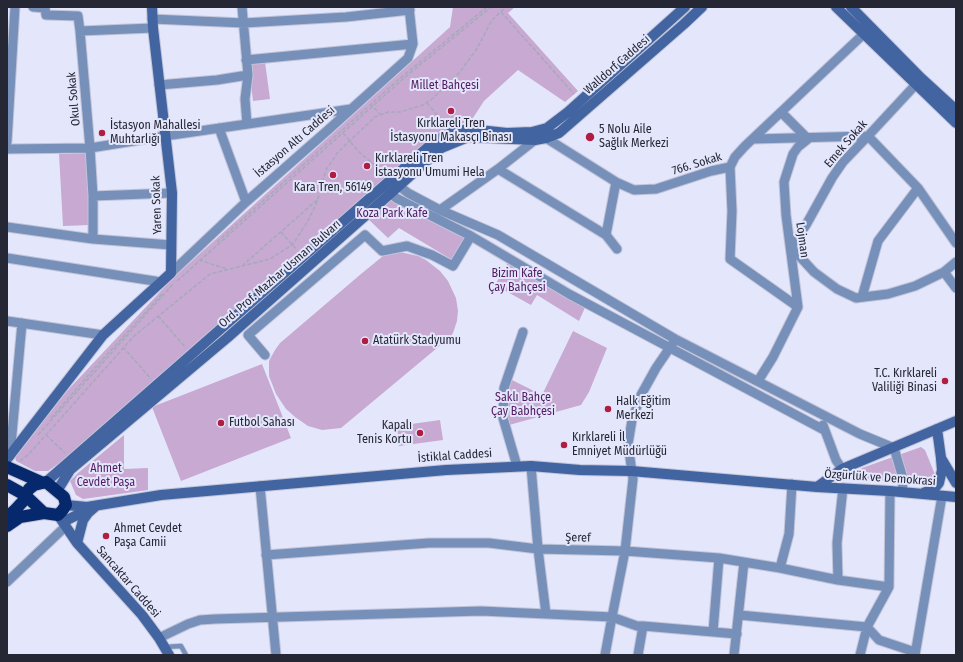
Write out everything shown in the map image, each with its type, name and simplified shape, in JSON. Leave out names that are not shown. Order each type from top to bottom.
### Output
[{"type":"highway","points":[[10,461],[45,482],[64,497],[66,505],[62,511],[62,521]]},
{"type":"highway","points":[[7,517],[24,499],[29,489],[34,485],[45,482]]},
{"type":"highway","points":[[11,487],[19,497],[44,513],[52,515],[62,521]]},
{"type":"highway","points":[[7,526],[20,517],[44,513]]},
{"type":"street","points":[[7,142],[15,7]]},
{"type":"street","name":"Okul Sokak","points":[[33,7],[44,8],[46,15],[78,16],[90,148],[93,196],[93,239]]},
{"type":"street","name":"Yaren Sokak","points":[[152,7],[152,23],[172,193],[171,273]]},
{"type":"street","points":[[242,7],[248,75],[245,98],[247,124]]},
{"type":"street","points":[[346,7],[346,17]]},
{"type":"street","name":"Walldorf Caddesi","points":[[546,133],[685,7]]},
{"type":"street","name":"Walldorf Caddesi","points":[[546,133],[559,132],[702,7]]},
{"type":"street","points":[[836,7],[867,31],[919,81],[956,123]]},
{"type":"street","points":[[851,7],[867,31]]},
{"type":"street","points":[[80,31],[152,23],[244,23],[346,17],[409,9],[413,44],[246,60]]},
{"type":"street","name":"766. Sokak","points":[[546,133],[616,182],[634,190],[656,189],[711,171],[730,167],[735,157],[867,31]]},
{"type":"street","name":"İstasyon Altı Caddesi","points":[[10,461],[103,335],[246,202],[340,129],[351,109],[369,103],[408,58],[413,44]]},
{"type":"street","points":[[159,85],[217,80],[248,75]]},
{"type":"street","points":[[919,81],[956,110]]},
{"type":"street","name":"Emek Sokak","points":[[791,247],[806,225],[832,178],[843,162],[919,81]]},
{"type":"street","points":[[7,149],[90,148],[351,109]]},
{"type":"street","points":[[781,112],[808,139]]},
{"type":"street","points":[[219,128],[246,202]]},
{"type":"street","name":"Ord. Prof. Mazhar Usman Bulvarı","points":[[57,491],[70,470],[227,338],[391,187],[435,141],[451,133],[469,129],[546,133]]},
{"type":"street","name":"Ord. Prof. Mazhar Usman Bulvarı","points":[[45,482],[235,316],[391,187],[441,148],[462,138],[468,137],[535,140],[546,133]]},
{"type":"street","points":[[754,139],[808,139],[868,136],[918,188],[956,243]]},
{"type":"street","name":"Lojman","points":[[798,307],[786,215],[784,182],[793,154],[798,147],[808,139]]},
{"type":"street","points":[[440,210],[498,169],[535,140]]},
{"type":"street","points":[[730,167],[732,211],[730,259],[798,307],[773,357],[758,381]]},
{"type":"street","points":[[498,169],[606,235],[617,249]]},
{"type":"street","points":[[606,235],[616,182]]},
{"type":"street","points":[[391,187],[408,193],[440,210],[498,235],[675,339],[860,434],[894,448],[902,475],[903,492]]},
{"type":"street","points":[[391,187],[396,198],[470,236],[569,294],[824,430]]},
{"type":"street","points":[[862,297],[878,241],[918,188]]},
{"type":"street","points":[[93,196],[172,193]]},
{"type":"street","points":[[7,227],[93,239],[172,245]]},
{"type":"street","points":[[265,355],[248,335],[364,235],[382,251],[407,246],[453,266],[470,236]]},
{"type":"street","points":[[791,247],[814,272],[837,289],[856,298],[888,294],[916,286],[944,272],[956,262]]},
{"type":"street","points":[[7,258],[161,282]]},
{"type":"street","points":[[944,272],[956,288]]},
{"type":"street","points":[[7,321],[103,335]]},
{"type":"street","points":[[10,461],[22,323]]},
{"type":"street","points":[[517,466],[503,418],[504,388],[523,332]]},
{"type":"street","points":[[605,655],[625,551],[633,480],[628,444],[632,420],[641,395],[675,339]]},
{"type":"street","points":[[820,414],[824,430],[836,460],[842,469]]},
{"type":"street","name":"Özgürlük ve Demokrasi","points":[[817,486],[842,469],[956,421]]},
{"type":"street","points":[[921,494],[936,488],[939,483],[942,470],[937,429]]},
{"type":"street","points":[[941,458],[956,483]]},
{"type":"street","name":"İstiklal Caddesi","points":[[96,506],[161,495],[439,471],[517,466],[580,470],[631,471],[817,486]]},
{"type":"street","points":[[531,466],[538,549],[546,614]]},
{"type":"street","points":[[780,568],[789,534],[792,484]]},
{"type":"street","points":[[260,486],[276,655]]},
{"type":"street","name":"Özgürlük ve Demokrasi","points":[[817,486],[903,492],[956,498]]},
{"type":"street","points":[[838,580],[837,543],[843,488]]},
{"type":"street","points":[[860,655],[867,627],[889,587],[890,491]]},
{"type":"street","points":[[739,615],[867,627],[879,640],[915,654],[942,496]]},
{"type":"street","points":[[66,505],[87,507],[96,506]]},
{"type":"street","points":[[7,582],[62,521],[96,506]]},
{"type":"street","points":[[77,543],[83,520],[96,506]]},
{"type":"street","name":"Sancaktar Caddesi","points":[[62,521],[77,543],[142,615],[159,638],[166,651]]},
{"type":"street","name":"Şeref","points":[[266,555],[429,543],[489,543],[538,549],[625,551],[719,558],[780,568],[838,580],[889,587]]},
{"type":"street","points":[[713,632],[719,558]]},
{"type":"street","points":[[734,655],[744,562]]},
{"type":"street","points":[[159,638],[200,620],[481,611],[612,617],[637,626],[737,634]]},
{"type":"street","points":[[638,655],[643,626]]},
{"type":"lane","points":[[166,651],[181,646],[186,655]]},
{"type":"path","points":[[35,439],[176,279],[199,260],[369,103],[487,7]]},
{"type":"path","points":[[369,103],[404,78],[491,7]]},
{"type":"path","points":[[10,461],[29,454],[134,336],[210,274],[270,259],[293,244],[308,222],[318,200],[328,166],[338,152],[380,114],[400,112],[427,103],[459,73],[476,50],[492,20],[506,7]]},
{"type":"path","points":[[501,12],[574,94]]},
{"type":"path","points":[[369,103],[380,114]]},
{"type":"path","points":[[427,103],[446,124]]},
{"type":"path","points":[[340,129],[391,187]]},
{"type":"path","points":[[242,266],[318,200]]},
{"type":"path","points":[[281,232],[300,253]]},
{"type":"path","points":[[199,260],[228,269]]},
{"type":"path","points":[[158,316],[190,352]]},
{"type":"path","points":[[103,335],[134,336]]},
{"type":"path","points":[[37,434],[125,336]]},
{"type":"path","points":[[123,347],[155,382]]},
{"type":"path","points":[[46,435],[70,457]]},
{"type":"path","points":[[25,450],[29,454]]},
{"type":"green space","name":"Millet Bahçesi","points":[[453,7],[515,7],[508,13],[578,91],[565,102],[518,70],[484,101],[471,121],[453,126],[430,139],[65,459],[48,471],[35,471],[16,461],[15,457],[19,451],[66,392],[173,278],[450,27]]},
{"type":"green space","points":[[265,62],[270,99],[253,101],[249,64]]},
{"type":"green space","points":[[86,153],[90,225],[63,226],[59,154]]},
{"type":"green space","name":"Koza Park Kafe","points":[[391,193],[471,236],[454,261],[399,228],[388,238],[365,216]]},
{"type":"green space","name":"Atatürk Stadyumu","points":[[400,252],[418,256],[426,260],[440,271],[448,281],[456,298],[458,311],[457,321],[453,333],[449,338],[341,428],[322,430],[308,426],[286,409],[276,394],[269,376],[269,361],[280,343],[361,274],[383,256]]},
{"type":"green space","name":"Bizim Kafe Çay Bahçesi","points":[[510,259],[587,303],[579,321],[537,295],[531,305],[495,285]]},
{"type":"green space","name":"Saklı Bahçe Çay Babhçesi","points":[[573,331],[607,348],[589,392],[581,405],[509,425],[506,411],[506,393],[510,379],[542,395]]},
{"type":"green space","name":"Futbol Sahası","points":[[262,364],[291,438],[181,481],[152,407]]},
{"type":"green space","name":"Kapalı Tenis Kortu","points":[[440,420],[443,440],[399,446],[397,426]]},
{"type":"green space","name":"Ahmet Cevdet Paşa","points":[[124,435],[124,469],[148,468],[148,490],[83,499],[76,495],[70,481]]},
{"type":"green space","points":[[921,447],[925,450],[936,477],[934,482],[929,484],[864,479],[860,477],[859,472],[862,468]]},
{"type":"place","name":"Kırklareli Tren İstasyonu Makasçı Binası","points":[[451,111]]},
{"type":"place","name":"İstasyon Mahallesi Muhtarlığı","points":[[102,133]]},
{"type":"place","name":"5 Nolu Aile Sağlık Merkezi","points":[[590,137]]},
{"type":"place","name":"Kırklareli Tren İstasyonu Umumi Hela","points":[[367,166]]},
{"type":"place","name":"Kara Tren, 56149","points":[[333,175]]},
{"type":"place","name":"Atatürk Stadyumu","points":[[365,341]]},
{"type":"place","name":"T.C. Kırklareli Valiliği Binasi","points":[[945,381]]},
{"type":"place","name":"Halk Eğitim Merkezi","points":[[608,409]]},
{"type":"place","name":"Futbol Sahası","points":[[221,423]]},
{"type":"place","name":"Kapalı Tenis Kortu","points":[[420,433]]},
{"type":"place","name":"Kırklareli İl Emniyet Müdürlüğü","points":[[564,445]]},
{"type":"place","name":"Ahmet Cevdet Paşa Camii","points":[[106,536]]}]
